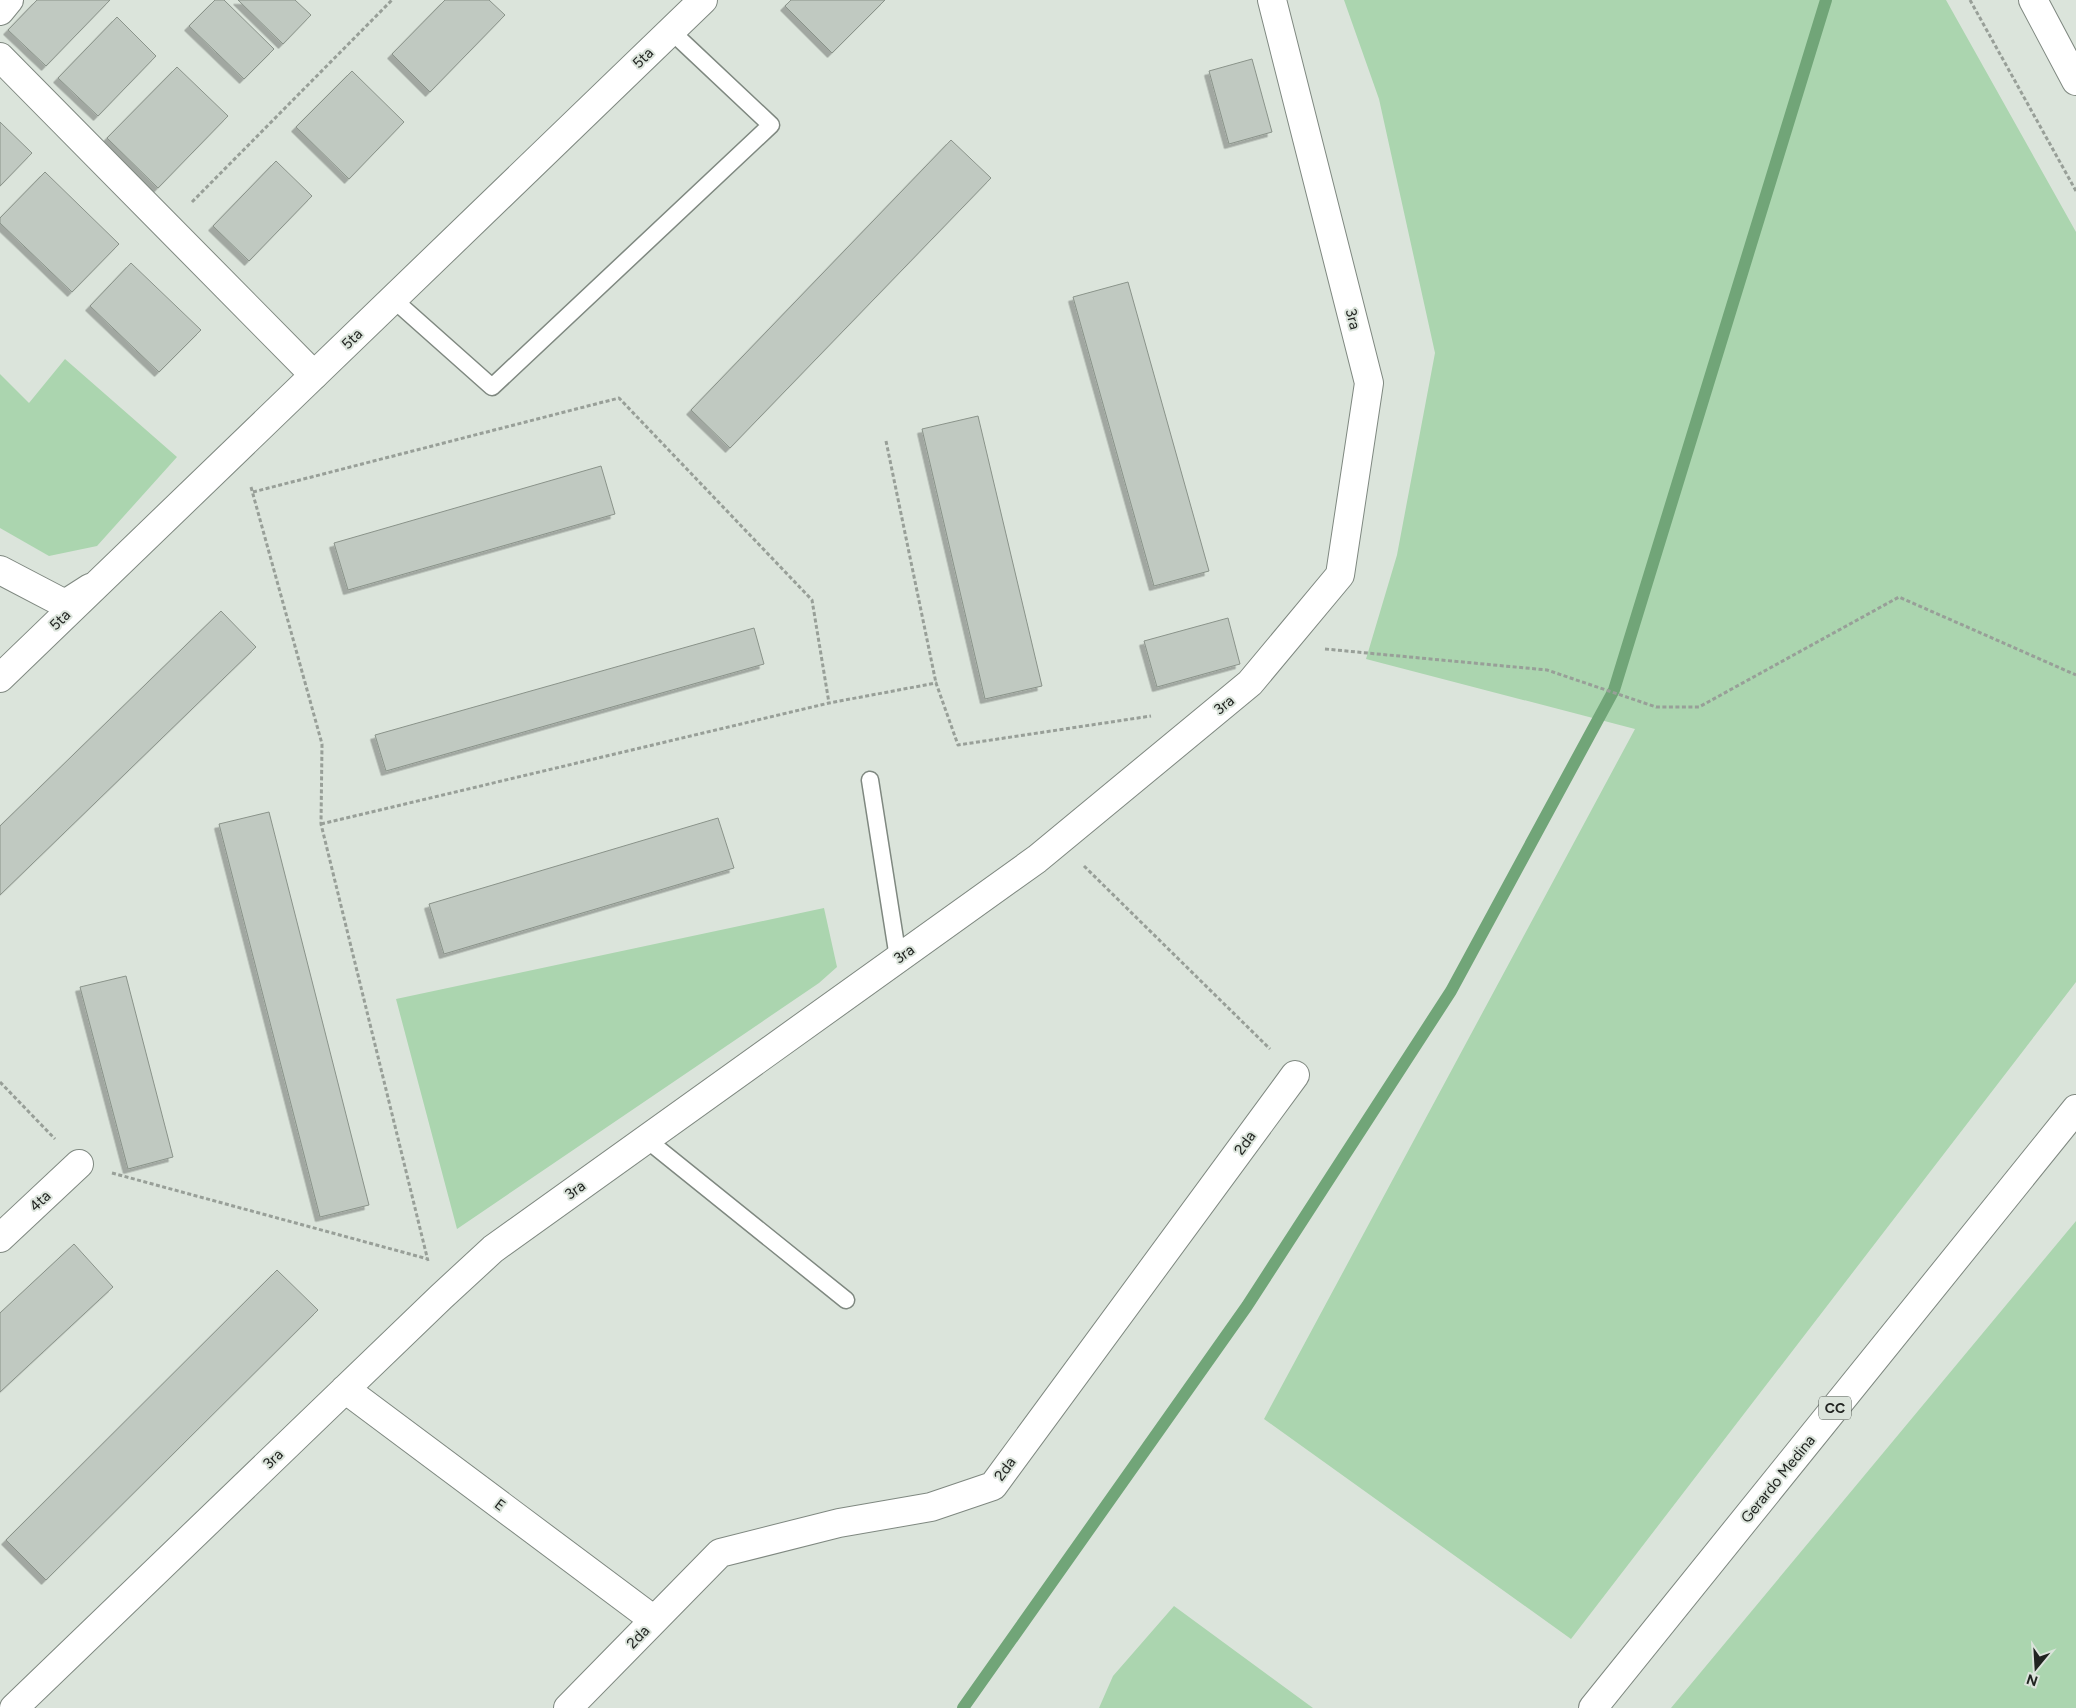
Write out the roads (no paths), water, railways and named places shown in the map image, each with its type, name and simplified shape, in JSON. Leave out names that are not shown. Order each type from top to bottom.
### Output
[{"type":"street","points":[[0,11],[10,0]]},
{"type":"street","name":"5ta","points":[[0,678],[703,0]]},
{"type":"street","name":"3ra","points":[[14,1708],[493,1249],[1037,859],[1250,683],[1340,575],[1369,383],[1272,0]]},
{"type":"street","points":[[2033,0],[2076,81]]},
{"type":"street","points":[[0,57],[314,375]]},
{"type":"street","points":[[0,570],[65,604],[102,580]]},
{"type":"street","name":"2da","points":[[568,1708],[720,1552],[839,1523],[931,1507],[993,1486],[1295,1075]]},
{"type":"street","name":"Gerardo Medina","points":[[1593,1708],[2076,1109]]},
{"type":"street","name":"4ta","points":[[0,1238],[79,1164]]},
{"type":"street","name":"E","points":[[345,1389],[654,1620]]},
{"type":"lane","points":[[393,299],[492,387],[771,125],[671,31]]},
{"type":"lane","points":[[870,780],[898,958]]},
{"type":"lane","points":[[646,1139],[846,1300]]},
{"type":"waterway","points":[[963,1708],[1247,1306],[1451,991],[1614,690],[1826,0]]}]
